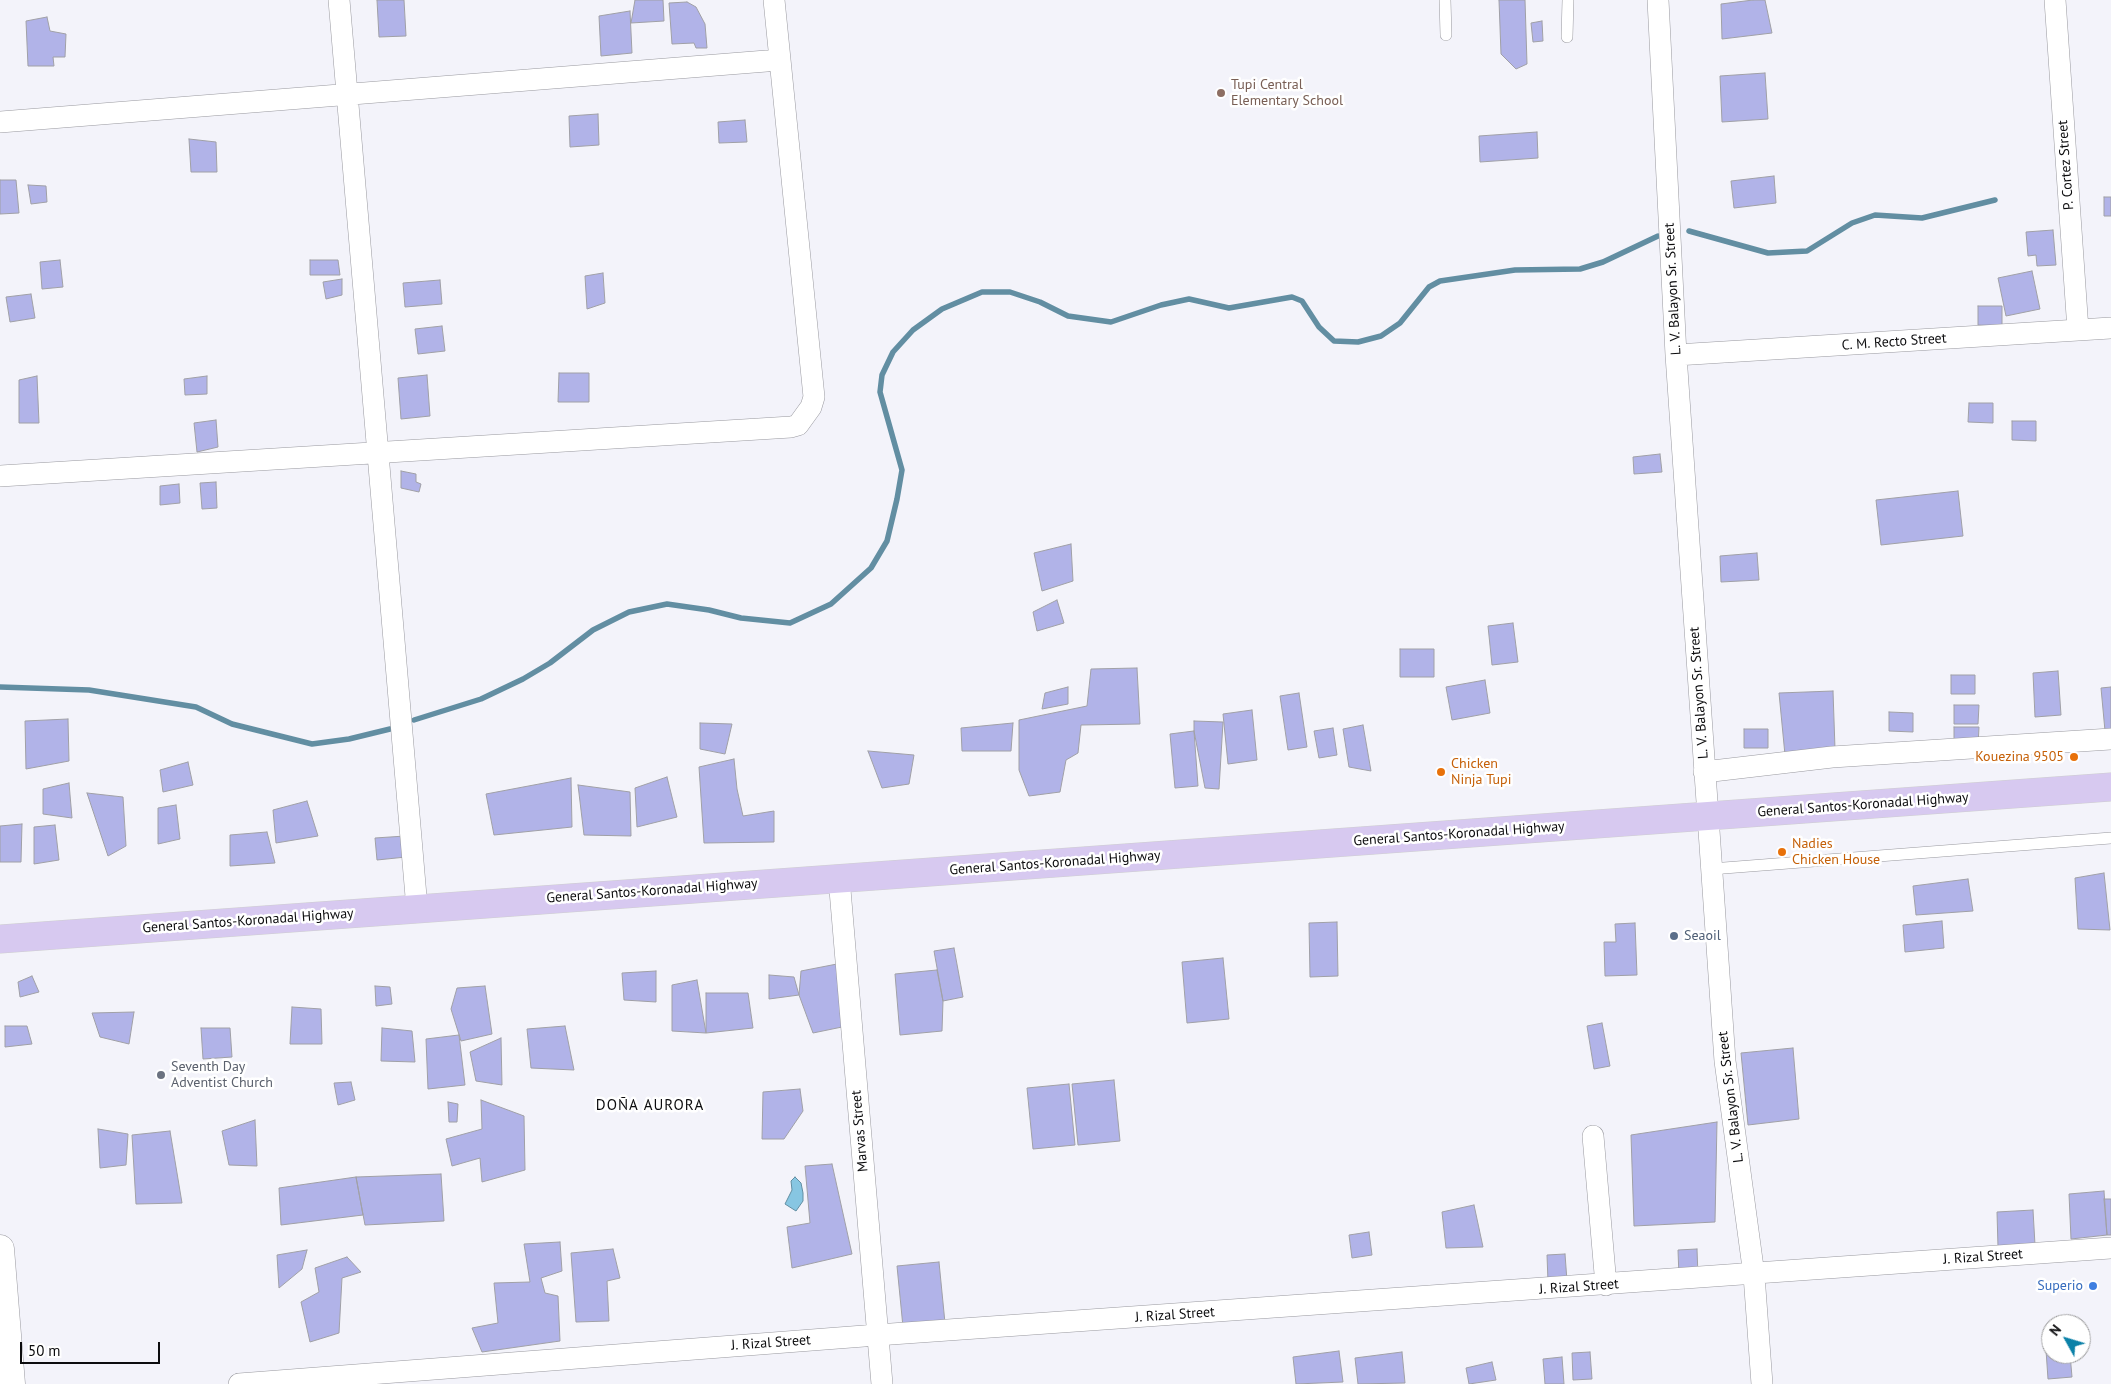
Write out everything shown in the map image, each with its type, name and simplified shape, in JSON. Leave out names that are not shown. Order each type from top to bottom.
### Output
[{"type":"highway","name":"General Santos-Koronadal Highway","points":[[0,939],[2111,787]]},
{"type":"street","points":[[340,0],[346,95],[417,908]]},
{"type":"street","points":[[0,476],[798,425],[811,407],[814,397],[774,0]]},
{"type":"street","name":"L. V. Balayon Sr. Street","points":[[1658,0],[1676,355],[1725,1061],[1754,1275],[1762,1384]]},
{"type":"street","name":"P. Cortez Street","points":[[2055,0],[2078,330]]},
{"type":"street","points":[[0,122],[779,60]]},
{"type":"street","name":"C. M. Recto Street","points":[[1676,355],[2111,328]]},
{"type":"street","points":[[1704,772],[1832,758],[2111,739]]},
{"type":"street","name":"Marvas Street","points":[[839,878],[882,1384]]},
{"type":"street","points":[[1593,1136],[1606,1285]]},
{"type":"street","name":"J. Rizal Street","points":[[239,1384],[877,1335],[1754,1275],[2111,1248]]},
{"type":"street","points":[[0,1249],[11,1384]]},
{"type":"lane","points":[[1445,0],[1446,35]]},
{"type":"lane","points":[[1567,37],[1568,0]]},
{"type":"lane","points":[[1711,870],[2111,838]]},
{"type":"water","points":[[795,1177],[801,1183],[803,1193],[803,1201],[796,1211],[785,1204],[792,1190],[791,1181]]},
{"type":"building","points":[[377,0],[404,0],[406,36],[379,37]]},
{"type":"building","points":[[635,0],[663,0],[664,21],[631,23]]},
{"type":"building","points":[[1499,0],[1525,0],[1527,64],[1516,69],[1501,54]]},
{"type":"building","points":[[1765,0],[1772,33],[1722,39],[1721,4]]},
{"type":"building","points":[[687,2],[696,7],[705,24],[707,48],[696,48],[694,43],[672,44],[669,3]]},
{"type":"building","points":[[630,11],[632,53],[601,56],[599,16]]},
{"type":"building","points":[[47,17],[50,31],[66,34],[65,57],[53,57],[54,66],[28,66],[26,21]]},
{"type":"building","points":[[1542,21],[1543,41],[1533,42],[1531,23]]},
{"type":"building","points":[[1765,73],[1768,119],[1722,122],[1720,76]]},
{"type":"building","points":[[598,114],[599,145],[570,147],[569,116]]},
{"type":"building","points":[[745,120],[747,142],[719,143],[718,122]]},
{"type":"building","points":[[1537,132],[1538,158],[1480,162],[1479,136]]},
{"type":"building","points":[[189,139],[216,142],[217,172],[191,172]]},
{"type":"building","points":[[1774,176],[1776,203],[1734,208],[1731,181]]},
{"type":"building","points":[[0,180],[16,180],[19,213],[0,214]]},
{"type":"building","points":[[28,185],[46,186],[47,202],[31,204]]},
{"type":"building","points":[[2104,197],[2111,197],[2111,216],[2104,216]]},
{"type":"building","points":[[2053,230],[2056,265],[2037,266],[2036,255],[2028,256],[2026,232]]},
{"type":"building","points":[[60,260],[63,287],[42,289],[40,262]]},
{"type":"building","points":[[310,260],[338,260],[340,275],[310,275]]},
{"type":"building","points":[[2032,271],[2040,309],[2006,316],[1998,278]]},
{"type":"building","points":[[603,273],[605,303],[587,309],[585,276]]},
{"type":"building","points":[[342,279],[342,295],[326,299],[323,282]]},
{"type":"building","points":[[440,280],[442,304],[405,307],[403,283]]},
{"type":"building","points":[[31,294],[35,318],[10,322],[6,297]]},
{"type":"building","points":[[1978,306],[2002,306],[2002,326],[1978,325]]},
{"type":"building","points":[[442,326],[445,351],[418,354],[415,329]]},
{"type":"building","points":[[559,373],[589,373],[589,402],[558,402]]},
{"type":"building","points":[[427,375],[430,416],[401,419],[398,378]]},
{"type":"building","points":[[37,376],[39,423],[19,423],[19,380]]},
{"type":"building","points":[[207,376],[207,394],[185,395],[184,379]]},
{"type":"building","points":[[1969,403],[1993,403],[1993,423],[1968,422]]},
{"type":"building","points":[[216,420],[218,447],[197,452],[194,423]]},
{"type":"building","points":[[2012,421],[2036,421],[2036,441],[2012,440]]},
{"type":"building","points":[[1660,454],[1662,472],[1634,474],[1633,457]]},
{"type":"building","points":[[401,471],[416,474],[416,482],[421,484],[419,492],[401,488]]},
{"type":"building","points":[[216,482],[217,508],[202,509],[200,483]]},
{"type":"building","points":[[179,484],[180,503],[160,505],[160,486]]},
{"type":"building","points":[[1958,491],[1963,536],[1881,545],[1876,500]]},
{"type":"building","points":[[1071,544],[1073,581],[1042,591],[1034,553]]},
{"type":"building","points":[[1757,553],[1759,580],[1721,582],[1720,556]]},
{"type":"building","points":[[1057,600],[1064,623],[1037,631],[1033,612]]},
{"type":"building","points":[[1513,623],[1518,662],[1492,665],[1488,626]]},
{"type":"building","points":[[1400,649],[1434,649],[1434,677],[1400,677]]},
{"type":"building","points":[[1137,668],[1140,724],[1081,725],[1078,753],[1066,760],[1060,792],[1029,796],[1019,770],[1019,720],[1087,706],[1091,669]]},
{"type":"building","points":[[2058,671],[2061,715],[2035,717],[2033,673]]},
{"type":"building","points":[[1951,675],[1975,675],[1975,694],[1951,694]]},
{"type":"building","points":[[1485,680],[1490,713],[1452,720],[1446,687]]},
{"type":"building","points":[[1068,687],[1068,704],[1042,709],[1045,693]]},
{"type":"building","points":[[2111,687],[2111,730],[2105,731],[2101,688]]},
{"type":"building","points":[[1833,691],[1835,749],[1785,755],[1779,693]]},
{"type":"building","points":[[1299,693],[1307,747],[1288,750],[1280,696]]},
{"type":"building","points":[[1954,705],[1979,705],[1978,724],[1954,724]]},
{"type":"building","points":[[1252,710],[1257,760],[1228,764],[1223,714]]},
{"type":"building","points":[[1889,712],[1913,713],[1913,732],[1889,731]]},
{"type":"building","points":[[68,719],[69,761],[26,769],[25,721]]},
{"type":"building","points":[[1194,721],[1223,722],[1219,789],[1205,788],[1194,731]]},
{"type":"building","points":[[700,723],[732,724],[725,754],[700,749]]},
{"type":"building","points":[[1013,723],[1011,751],[962,751],[961,728]]},
{"type":"building","points":[[1363,725],[1371,771],[1349,767],[1343,729]]},
{"type":"building","points":[[1954,727],[1979,727],[1978,746],[1954,746]]},
{"type":"building","points":[[1333,728],[1337,755],[1319,758],[1314,731]]},
{"type":"building","points":[[1744,729],[1768,729],[1768,748],[1744,748]]},
{"type":"building","points":[[1194,731],[1198,786],[1175,788],[1170,734]]},
{"type":"building","points":[[868,751],[914,755],[909,784],[882,788]]},
{"type":"building","points":[[734,759],[737,789],[743,816],[774,811],[774,842],[704,843],[699,767]]},
{"type":"building","points":[[188,762],[193,785],[163,792],[160,770]]},
{"type":"building","points":[[667,777],[677,817],[637,827],[635,788]]},
{"type":"building","points":[[571,778],[572,827],[494,835],[486,794]]},
{"type":"building","points":[[69,783],[72,818],[43,814],[43,789]]},
{"type":"building","points":[[578,785],[630,792],[631,836],[584,835]]},
{"type":"building","points":[[87,793],[123,797],[126,846],[108,856]]},
{"type":"building","points":[[307,801],[318,836],[276,843],[273,810]]},
{"type":"building","points":[[176,805],[180,839],[158,844],[158,808]]},
{"type":"building","points":[[22,824],[21,862],[0,862],[0,826]]},
{"type":"building","points":[[55,825],[59,860],[34,864],[34,827]]},
{"type":"building","points":[[267,832],[275,863],[230,866],[230,835]]},
{"type":"building","points":[[405,836],[406,857],[377,860],[375,838]]},
{"type":"building","points":[[2104,873],[2110,930],[2078,929],[2075,878]]},
{"type":"building","points":[[1968,879],[1973,911],[1916,915],[1913,886]]},
{"type":"building","points":[[1942,921],[1944,948],[1905,952],[1903,925]]},
{"type":"building","points":[[1337,922],[1338,976],[1310,977],[1309,923]]},
{"type":"building","points":[[1635,923],[1637,975],[1605,976],[1604,942],[1616,942],[1615,924]]},
{"type":"building","points":[[954,948],[963,997],[943,1001],[934,951]]},
{"type":"building","points":[[1223,958],[1229,1019],[1187,1023],[1182,962]]},
{"type":"building","points":[[837,964],[842,1027],[813,1033],[799,995],[801,971]]},
{"type":"building","points":[[937,970],[943,1001],[942,1031],[900,1035],[895,974]]},
{"type":"building","points":[[656,971],[656,1002],[624,1000],[622,973]]},
{"type":"building","points":[[769,975],[794,977],[799,995],[769,999]]},
{"type":"building","points":[[32,976],[39,992],[20,997],[18,982]]},
{"type":"building","points":[[697,980],[706,1033],[672,1031],[672,985]]},
{"type":"building","points":[[375,986],[390,987],[392,1004],[376,1006]]},
{"type":"building","points":[[485,986],[492,1034],[461,1041],[451,1009],[457,988]]},
{"type":"building","points":[[706,993],[748,993],[753,1028],[706,1033]]},
{"type":"building","points":[[292,1007],[321,1009],[322,1044],[290,1044]]},
{"type":"building","points":[[134,1012],[129,1044],[100,1037],[92,1013]]},
{"type":"building","points":[[1602,1023],[1610,1066],[1594,1069],[1587,1026]]},
{"type":"building","points":[[5,1026],[27,1026],[32,1044],[5,1047]]},
{"type":"building","points":[[565,1026],[574,1070],[531,1068],[527,1029]]},
{"type":"building","points":[[201,1028],[230,1028],[232,1057],[203,1059]]},
{"type":"building","points":[[382,1028],[412,1031],[415,1062],[381,1061]]},
{"type":"building","points":[[459,1035],[465,1085],[428,1089],[426,1039]]},
{"type":"building","points":[[501,1038],[502,1085],[476,1081],[470,1052]]},
{"type":"building","points":[[1793,1048],[1799,1119],[1748,1125],[1741,1053]]},
{"type":"building","points":[[1114,1080],[1120,1141],[1078,1145],[1072,1084]]},
{"type":"building","points":[[351,1082],[355,1100],[338,1105],[334,1083]]},
{"type":"building","points":[[1069,1084],[1075,1145],[1033,1149],[1027,1088]]},
{"type":"building","points":[[800,1089],[803,1111],[784,1139],[762,1139],[763,1092]]},
{"type":"building","points":[[481,1100],[524,1116],[525,1170],[482,1182],[480,1158],[452,1166],[446,1139],[482,1129]]},
{"type":"building","points":[[448,1102],[458,1104],[457,1122],[449,1122]]},
{"type":"building","points":[[255,1120],[257,1166],[229,1165],[222,1131]]},
{"type":"building","points":[[1717,1122],[1715,1222],[1634,1226],[1631,1135]]},
{"type":"building","points":[[98,1129],[128,1134],[126,1165],[100,1168]]},
{"type":"building","points":[[170,1131],[182,1203],[136,1204],[132,1135]]},
{"type":"building","points":[[832,1164],[852,1254],[792,1268],[787,1227],[810,1223],[805,1166]]},
{"type":"building","points":[[441,1174],[444,1221],[365,1225],[356,1177]]},
{"type":"building","points":[[356,1177],[363,1215],[281,1225],[279,1188]]},
{"type":"building","points":[[2104,1191],[2107,1235],[2071,1239],[2069,1194]]},
{"type":"building","points":[[2104,1199],[2111,1199],[2111,1235],[2107,1235]]},
{"type":"building","points":[[1474,1205],[1483,1247],[1446,1248],[1442,1212]]},
{"type":"building","points":[[2033,1210],[2035,1245],[1998,1247],[1997,1212]]},
{"type":"building","points":[[1369,1232],[1372,1255],[1352,1258],[1349,1235]]},
{"type":"building","points":[[560,1242],[562,1271],[541,1278],[545,1293],[558,1296],[560,1341],[482,1352],[472,1328],[498,1323],[494,1283],[530,1282],[524,1244]]},
{"type":"building","points":[[613,1249],[620,1278],[607,1281],[609,1321],[576,1322],[571,1253]]},
{"type":"building","points":[[1697,1249],[1698,1276],[1679,1277],[1678,1250]]},
{"type":"building","points":[[307,1250],[302,1269],[279,1288],[277,1255]]},
{"type":"building","points":[[1565,1254],[1567,1281],[1548,1282],[1547,1255]]},
{"type":"building","points":[[347,1257],[361,1272],[342,1278],[339,1333],[310,1342],[301,1302],[319,1292],[315,1268]]},
{"type":"building","points":[[939,1262],[945,1323],[903,1327],[897,1266]]},
{"type":"building","points":[[1339,1351],[1343,1382],[1296,1384],[1293,1357]]},
{"type":"building","points":[[1402,1352],[1405,1383],[1358,1384],[1355,1358]]},
{"type":"building","points":[[1590,1352],[1592,1379],[1573,1380],[1572,1353]]},
{"type":"building","points":[[1562,1357],[1564,1384],[1545,1384],[1543,1359]]},
{"type":"building","points":[[1492,1362],[1496,1380],[1469,1384],[1466,1368]]},
{"type":"building","points":[[2047,1364],[2071,1364],[2072,1377],[2048,1379]]},
{"type":"waterway","points":[[1689,231],[1768,253],[1807,251],[1852,223],[1875,215],[1922,218],[1995,200]]},
{"type":"waterway","points":[[414,720],[481,699],[523,679],[550,663],[593,630],[629,612],[667,604],[709,610],[741,618],[790,623],[831,604],[871,568],[887,541],[902,470],[880,392],[882,375],[893,352],[913,330],[942,309],[982,292],[1010,292],[1040,302],[1068,316],[1111,322],[1161,305],[1189,299],[1229,308],[1292,297],[1302,301],[1319,327],[1334,341],[1358,342],[1381,336],[1400,323],[1429,287],[1440,281],[1515,270],[1580,269],[1603,262],[1658,236]]},
{"type":"waterway","points":[[0,687],[89,690],[196,707],[232,724],[312,744],[349,739],[390,729]]},
{"type":"place","name":"Tupi Central Elementary School","points":[[1221,93]]},
{"type":"place","name":"Kouezina 9505","points":[[2074,757]]},
{"type":"place","name":"Chicken Ninja Tupi","points":[[1441,772]]},
{"type":"place","name":"Nadies Chicken House","points":[[1782,852]]},
{"type":"place","name":"Seaoil","points":[[1674,936]]},
{"type":"place","name":"Seventh Day Adventist Church","points":[[161,1075]]},
{"type":"place","name":"Superio","points":[[2093,1286]]},
{"type":"district","name":"DOÑA AURORA","points":[[650,1106]]}]
